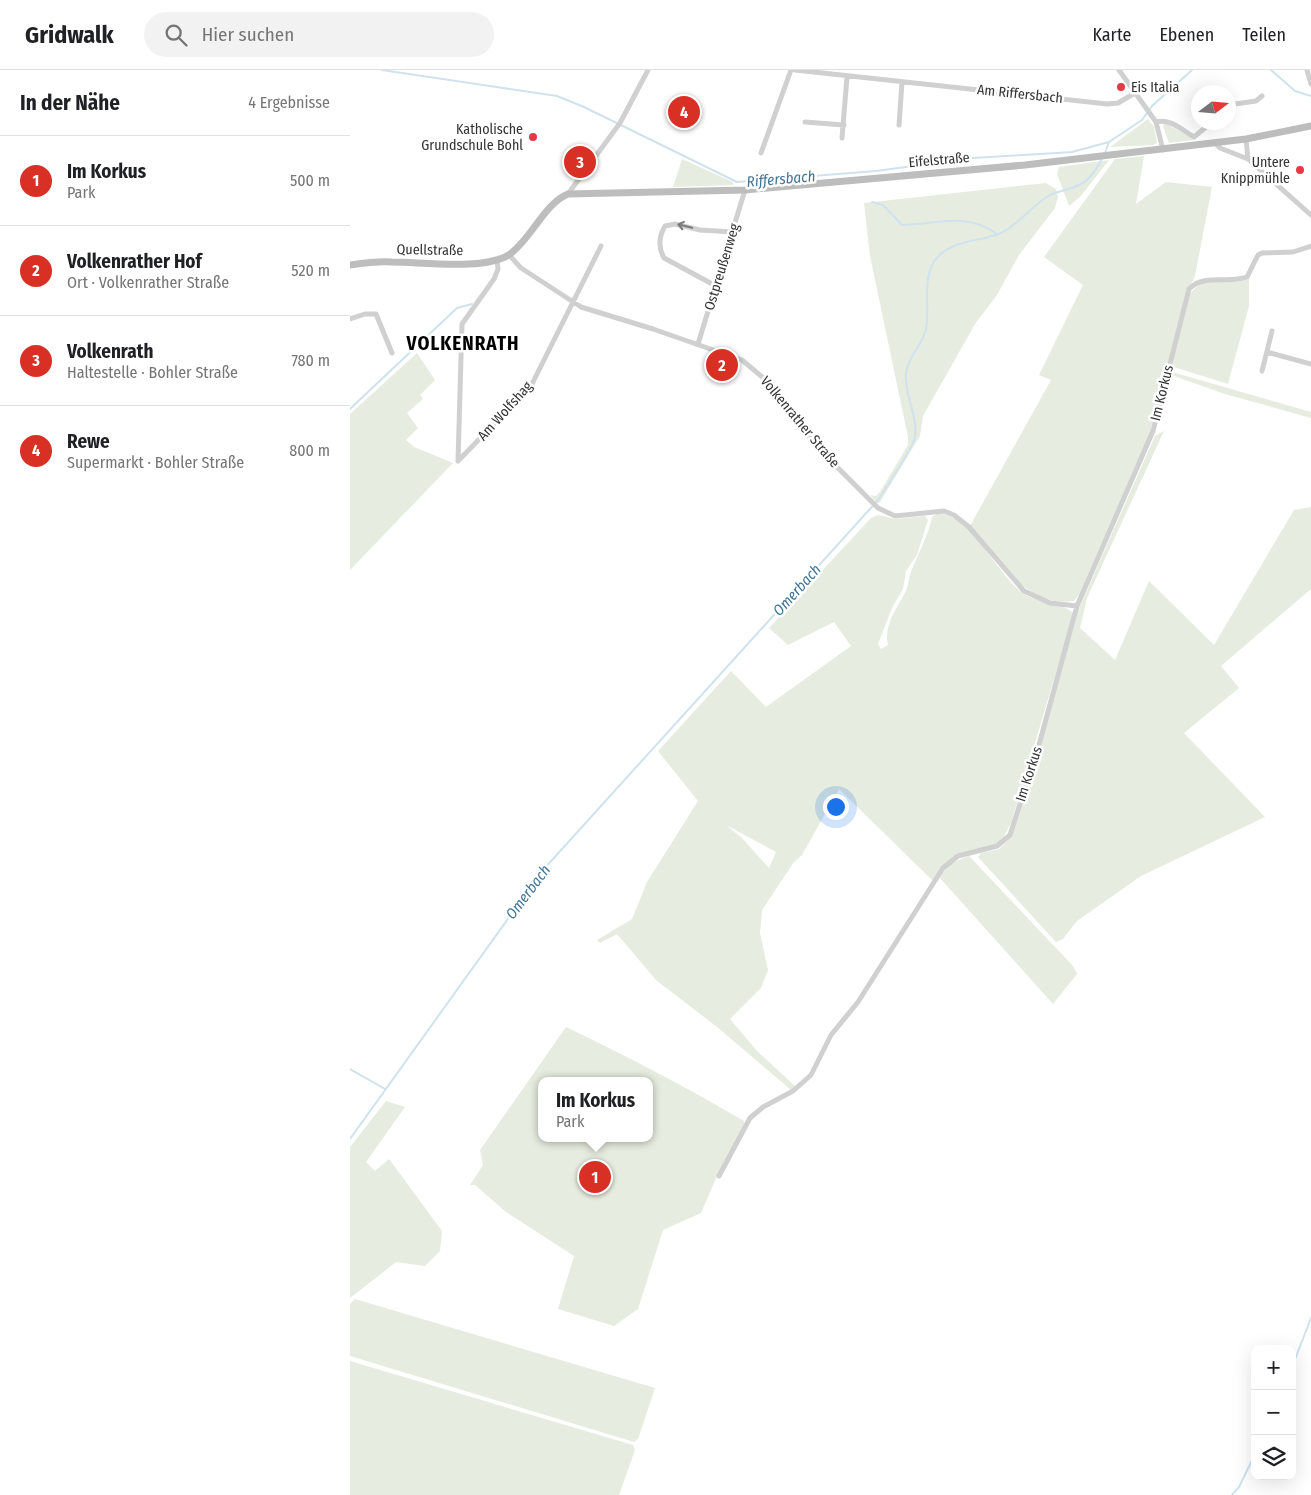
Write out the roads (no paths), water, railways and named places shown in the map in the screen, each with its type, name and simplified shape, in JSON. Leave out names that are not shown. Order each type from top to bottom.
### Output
[{"type":"main road","name":"Eifelstraße","points":[[568,194],[745,190],[1164,150],[1246,139],[1311,126]]},
{"type":"main road","points":[[509,255],[556,201],[568,194]]},
{"type":"main road","name":"Quellstraße","points":[[350,265],[382,262],[445,264],[497,260],[509,255]]},
{"type":"street","points":[[568,194],[620,122],[648,70]]},
{"type":"street","points":[[761,153],[793,70]]},
{"type":"street","name":"Am Riffersbach","points":[[793,70],[1107,104],[1118,103],[1135,93]]},
{"type":"street","points":[[1119,70],[1154,119],[1164,150]]},
{"type":"street","points":[[1307,70],[1311,84]]},
{"type":"street","points":[[842,138],[847,77]]},
{"type":"street","points":[[899,125],[902,82]]},
{"type":"street","points":[[1236,104],[1256,101],[1262,96]]},
{"type":"street","points":[[1154,119],[1168,122],[1194,137],[1202,130]]},
{"type":"street","points":[[805,122],[844,125]]},
{"type":"street","points":[[1246,139],[1248,160]]},
{"type":"street","points":[[1214,143],[1220,148],[1248,160],[1311,214]]},
{"type":"street","name":"Ostpreußenweg","points":[[698,344],[745,190]]},
{"type":"street","points":[[716,286],[664,258],[660,243],[661,232],[665,226],[675,224],[700,230],[733,232]]},
{"type":"street","points":[[573,304],[601,246]]},
{"type":"street","name":"Im Korkus","points":[[719,1176],[750,1118],[763,1107],[793,1091],[811,1074],[831,1035],[868,988],[943,868],[958,856],[997,846],[1010,835],[1040,741],[1077,606],[1151,436],[1189,289],[1202,281],[1241,280],[1251,274],[1257,257],[1262,253],[1293,252],[1311,246]]},
{"type":"street","name":"Volkenrather Straße","points":[[509,255],[520,268],[573,304],[742,360],[774,387],[802,428],[826,456],[874,504],[895,516],[944,511],[954,515],[969,527],[1024,591],[1050,602],[1077,606]]},
{"type":"street","name":"Am Wolfshag","points":[[497,260],[498,269],[494,279],[462,324],[458,462],[530,386],[573,304]]},
{"type":"street","points":[[350,319],[365,314],[376,314],[392,353]]},
{"type":"street","points":[[1262,371],[1272,331]]},
{"type":"street","points":[[1267,352],[1311,364]]},
{"type":"waterway","name":"Riffersbach","points":[[382,70],[557,96],[584,107],[737,182],[876,171],[973,158],[1072,152],[1109,142]]},
{"type":"waterway","name":"Omerbach","points":[[1105,153],[1109,142],[1142,120],[1152,106],[1192,70]]},
{"type":"waterway","name":"Omerbach","points":[[1271,70],[1295,91],[1311,96]]},
{"type":"waterway","name":"Omerbach","points":[[350,1139],[543,870],[879,499],[905,458],[915,437],[915,421],[907,389],[906,373],[907,367],[926,329],[928,277],[934,262],[947,249],[999,234],[1013,226],[1050,195],[1085,182],[1103,157]]},
{"type":"waterway","points":[[872,202],[883,205],[902,225],[962,221],[986,227],[997,234]]},
{"type":"waterway","points":[[350,409],[457,308],[472,304]]},
{"type":"waterway","points":[[350,1069],[385,1089]]},
{"type":"waterway","points":[[1296,1357],[1311,1318]]},
{"type":"waterway","points":[[1232,1495],[1239,1487],[1251,1462]]},
{"type":"place","name":"Eis Italia","points":[[1121,87]]},
{"type":"place","name":"Rewe","points":[[684,112]]},
{"type":"place","name":"Katholische Grundschule Bohl","points":[[533,137]]},
{"type":"place","name":"Volkenrath","points":[[580,162]]},
{"type":"place","name":"Untere Knippmühle","points":[[1300,170]]},
{"type":"place","name":"Volkenrather Hof","points":[[722,365]]},
{"type":"place","name":"Im Korkus","points":[[595,1177]]},
{"type":"district","name":"VOLKENRATH","points":[[463,343]]}]
